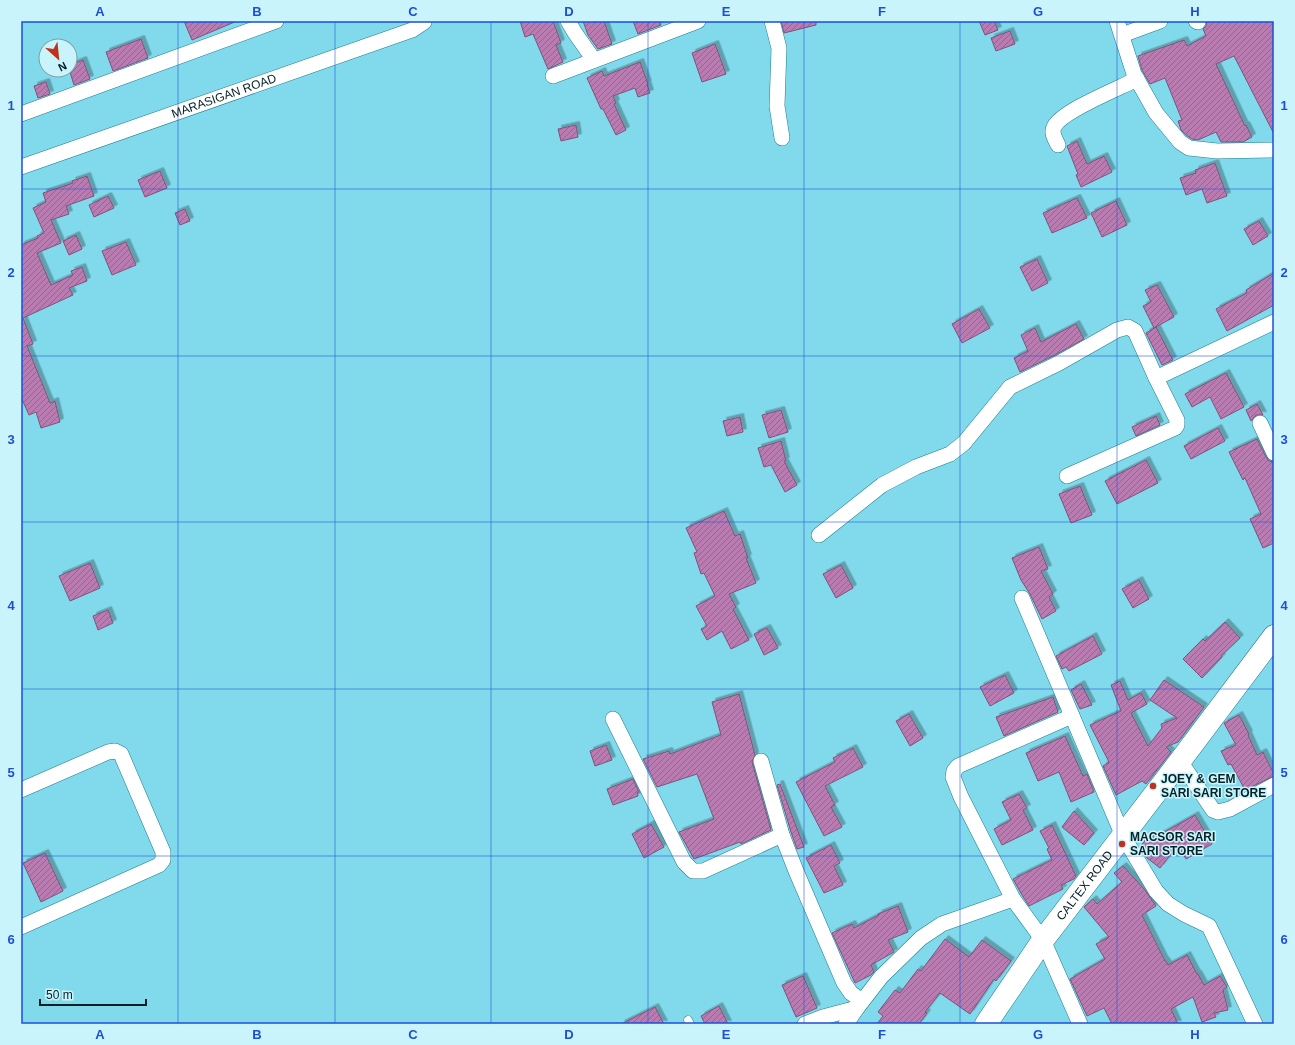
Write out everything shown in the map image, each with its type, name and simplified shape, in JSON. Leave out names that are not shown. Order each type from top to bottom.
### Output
[{"type":"street","points":[[21,114],[276,21]]},
{"type":"street","name":"MARASIGAN ROAD","points":[[21,167],[412,30],[424,21]]},
{"type":"street","points":[[568,21],[574,33],[594,60]]},
{"type":"street","points":[[553,76],[698,21]]},
{"type":"street","points":[[772,21],[779,48],[777,106],[782,138]]},
{"type":"street","points":[[1117,21],[1134,74],[1156,113],[1180,142],[1190,148],[1217,151],[1274,150]]},
{"type":"street","points":[[1122,35],[1160,21]]},
{"type":"street","points":[[1058,144],[1053,133],[1054,126],[1061,120],[1075,110],[1137,79]]},
{"type":"street","points":[[1156,378],[1274,322]]},
{"type":"street","points":[[819,535],[882,485],[916,467],[950,454],[964,443],[1010,387],[1059,363],[1117,330],[1128,327],[1135,331],[1177,420],[1177,425],[1175,428],[1066,476]]},
{"type":"street","points":[[1260,423],[1274,453]]},
{"type":"street","points":[[1022,598],[1123,836],[1156,891],[1168,904],[1184,914],[1209,926],[1255,1024]]},
{"type":"street","name":"CALTEX ROAD","points":[[986,1024],[1043,940],[1274,636]]},
{"type":"street","points":[[1072,716],[958,766],[954,771],[953,777],[961,797],[1013,899],[1043,940],[1080,1024]]},
{"type":"street","points":[[613,719],[684,862],[693,871],[703,871],[782,835]]},
{"type":"street","points":[[21,790],[108,752],[115,751],[121,754],[163,852],[163,860],[159,865],[21,927]]},
{"type":"street","points":[[761,761],[782,835],[796,871],[844,983],[859,1004]]},
{"type":"street","points":[[1180,761],[1213,810],[1218,812],[1230,809],[1274,785]]},
{"type":"street","points":[[846,1024],[859,1004],[881,977],[921,938],[942,924],[1013,899]]},
{"type":"street","points":[[805,1024],[859,1004]]},
{"type":"building","points":[[184,21],[237,21],[192,40]]},
{"type":"building","points":[[520,21],[553,21],[561,43],[556,45],[563,62],[548,69],[533,34],[525,37]]},
{"type":"building","points":[[583,21],[604,21],[612,44],[598,49],[588,35]]},
{"type":"building","points":[[633,21],[659,21],[661,25],[638,34]]},
{"type":"building","points":[[781,21],[816,21],[816,25],[784,33]]},
{"type":"building","points":[[979,21],[994,21],[998,30],[985,35]]},
{"type":"building","points":[[1207,21],[1274,21],[1274,134],[1234,56],[1216,64],[1245,126],[1246,125],[1252,137],[1243,142],[1221,142],[1216,132],[1198,140],[1192,139],[1181,130],[1178,121],[1182,120],[1165,78],[1150,84],[1142,70],[1138,56],[1184,40],[1187,46],[1206,36],[1203,29],[1206,26]]},
{"type":"building","points":[[1010,31],[1015,44],[996,51],[991,38]]},
{"type":"building","points":[[141,39],[148,58],[113,71],[106,52]]},
{"type":"building","points":[[715,44],[726,74],[702,82],[692,53]]},
{"type":"building","points":[[83,60],[90,79],[74,85],[72,78],[78,78],[78,62]]},
{"type":"building","points":[[640,62],[650,93],[638,97],[635,88],[613,96],[616,103],[614,104],[626,130],[616,135],[603,109],[601,109],[587,78],[602,71],[604,76]]},
{"type":"building","points":[[46,82],[50,94],[38,98],[34,86]]},
{"type":"building","points":[[576,125],[578,137],[561,141],[558,129]]},
{"type":"building","points":[[1077,141],[1087,164],[1104,156],[1112,172],[1081,187],[1076,175],[1078,174],[1067,146]]},
{"type":"building","points":[[1215,163],[1227,196],[1207,203],[1202,189],[1186,195],[1180,178],[1196,173],[1195,170]]},
{"type":"building","points":[[160,171],[167,188],[145,197],[138,180]]},
{"type":"building","points":[[87,176],[94,196],[66,206],[69,214],[51,220],[61,243],[37,253],[51,285],[73,275],[71,271],[82,267],[87,281],[69,288],[73,295],[23,318],[33,344],[27,346],[50,403],[55,401],[60,422],[41,428],[36,412],[29,415],[21,397],[21,245],[38,238],[37,236],[44,233],[33,208],[46,202],[43,193],[73,183],[72,181]]},
{"type":"building","points":[[108,196],[114,208],[94,217],[89,205]]},
{"type":"building","points":[[1077,198],[1087,218],[1052,233],[1043,213]]},
{"type":"building","points":[[1116,201],[1127,225],[1102,237],[1091,213]]},
{"type":"building","points":[[185,209],[190,221],[180,225],[175,213]]},
{"type":"building","points":[[1259,221],[1268,236],[1253,245],[1244,229]]},
{"type":"building","points":[[76,235],[82,249],[69,255],[63,241]]},
{"type":"building","points":[[126,242],[136,265],[112,275],[102,251]]},
{"type":"building","points":[[1037,259],[1048,283],[1032,291],[1020,267]]},
{"type":"building","points":[[1274,273],[1274,305],[1227,331],[1216,309],[1247,293],[1246,290]]},
{"type":"building","points":[[1157,285],[1174,317],[1154,328],[1143,306],[1151,302],[1145,290]]},
{"type":"building","points":[[979,309],[990,328],[962,343],[952,324]]},
{"type":"building","points":[[1076,324],[1084,339],[1020,372],[1014,358],[1028,351],[1021,335],[1035,328],[1041,342]]},
{"type":"building","points":[[1156,327],[1173,360],[1162,365],[1146,333]]},
{"type":"building","points":[[1226,373],[1244,407],[1221,419],[1210,397],[1192,407],[1185,394]]},
{"type":"building","points":[[1257,404],[1263,415],[1256,415],[1251,421],[1246,410]]},
{"type":"building","points":[[781,410],[788,432],[769,438],[762,415]]},
{"type":"building","points":[[1156,416],[1160,425],[1136,436],[1132,427]]},
{"type":"building","points":[[740,417],[743,432],[727,436],[723,421]]},
{"type":"building","points":[[1218,428],[1225,441],[1191,459],[1184,446]]},
{"type":"building","points":[[1257,439],[1266,457],[1269,461],[1274,462],[1274,543],[1263,548],[1250,519],[1261,514],[1245,478],[1243,480],[1229,452]]},
{"type":"building","points":[[781,441],[786,461],[784,461],[797,485],[785,492],[771,465],[764,467],[758,448]]},
{"type":"building","points":[[1146,460],[1158,483],[1117,504],[1105,481]]},
{"type":"building","points":[[1080,486],[1092,515],[1071,523],[1059,494]]},
{"type":"building","points":[[724,511],[735,536],[740,534],[748,558],[746,558],[756,583],[729,594],[736,607],[733,609],[749,640],[731,649],[722,631],[707,640],[701,629],[707,626],[696,606],[715,596],[704,573],[701,574],[694,553],[697,552],[686,528]]},
{"type":"building","points":[[1039,547],[1048,569],[1041,571],[1053,594],[1049,597],[1056,611],[1042,619],[1030,594],[1021,580],[1012,558]]},
{"type":"building","points":[[90,563],[100,588],[70,601],[59,576]]},
{"type":"building","points":[[841,565],[853,588],[836,598],[823,574]]},
{"type":"building","points":[[1139,580],[1149,599],[1133,608],[1122,589]]},
{"type":"building","points":[[108,610],[113,623],[98,630],[93,616]]},
{"type":"building","points":[[1225,622],[1240,638],[1221,656],[1222,657],[1202,678],[1183,659],[1203,639],[1205,641]]},
{"type":"building","points":[[767,628],[778,648],[764,655],[754,634]]},
{"type":"building","points":[[1093,636],[1102,654],[1069,671],[1066,667],[1062,669],[1056,656]]},
{"type":"building","points":[[1005,675],[1014,693],[990,706],[980,687]]},
{"type":"building","points":[[1164,680],[1204,707],[1178,742],[1166,747],[1171,752],[1146,784],[1142,781],[1116,795],[1103,766],[1109,762],[1090,725],[1121,711],[1111,685],[1120,681],[1128,700],[1141,693],[1147,704],[1131,713],[1148,746],[1162,728],[1161,724],[1177,718],[1150,700]]},
{"type":"building","points":[[1081,684],[1092,705],[1080,709],[1071,690]]},
{"type":"building","points":[[739,694],[755,755],[752,762],[771,830],[741,844],[740,842],[694,859],[679,832],[714,819],[697,774],[657,787],[643,759],[669,751],[670,754],[721,735],[712,702]]},
{"type":"building","points":[[1053,697],[1058,712],[1004,736],[996,717]]},
{"type":"building","points":[[909,714],[923,738],[910,746],[896,721]]},
{"type":"building","points":[[1239,715],[1249,734],[1248,735],[1257,755],[1263,752],[1274,774],[1274,776],[1245,790],[1231,764],[1228,765],[1221,751],[1236,745],[1224,723]]},
{"type":"building","points":[[1065,736],[1083,776],[1087,774],[1094,792],[1071,802],[1059,772],[1038,781],[1026,753]]},
{"type":"building","points":[[606,745],[612,760],[595,766],[590,751]]},
{"type":"building","points":[[853,748],[863,767],[825,786],[835,805],[831,807],[842,827],[824,836],[796,782],[835,762],[833,758]]},
{"type":"building","points":[[633,779],[639,792],[637,793],[638,796],[613,805],[607,789]]},
{"type":"building","points":[[780,784],[804,847],[797,849],[777,785]]},
{"type":"building","points":[[1019,794],[1027,808],[1023,810],[1033,830],[1002,845],[994,829],[1011,820],[1002,802]]},
{"type":"building","points":[[1074,811],[1094,833],[1084,845],[1062,827]]},
{"type":"building","points":[[1195,815],[1212,844],[1186,859],[1178,845],[1160,868],[1147,858],[1140,847],[1149,835],[1154,838]]},
{"type":"building","points":[[651,824],[664,847],[644,858],[632,834]]},
{"type":"building","points":[[1052,825],[1076,876],[1074,879],[1061,885],[1063,889],[1029,906],[1013,879],[1052,860],[1047,849],[1049,848],[1040,831]]},
{"type":"building","points":[[831,845],[840,863],[834,866],[843,885],[824,893],[806,858]]},
{"type":"building","points":[[45,853],[63,891],[41,902],[23,863]]},
{"type":"building","points":[[1123,866],[1145,890],[1156,906],[1142,915],[1165,961],[1168,965],[1187,955],[1204,985],[1220,976],[1227,987],[1223,990],[1228,1010],[1214,1013],[1216,1017],[1202,1022],[1193,997],[1171,1009],[1178,1024],[1112,1024],[1104,1008],[1087,1016],[1070,979],[1105,959],[1096,944],[1109,937],[1084,907],[1093,899],[1097,904],[1122,882],[1114,873]]},
{"type":"building","points":[[898,906],[908,932],[888,940],[894,952],[871,965],[874,972],[855,983],[832,933],[852,924],[854,928],[879,915],[878,914]]},
{"type":"building","points":[[945,939],[969,957],[982,940],[1011,961],[996,981],[994,979],[970,1014],[940,993],[925,1012],[927,1013],[919,1024],[877,1024],[883,1016],[878,1012],[895,990],[900,993],[918,969],[921,971]]},
{"type":"building","points":[[803,976],[817,1008],[796,1017],[782,985]]},
{"type":"building","points":[[719,1006],[728,1024],[705,1024],[701,1016]]},
{"type":"building","points":[[655,1007],[664,1024],[621,1024]]},
{"type":"place","name":"JOEY & GEM SARI SARI STORE","points":[[1153,786]]},
{"type":"place","name":"MACSOR SARI SARI STORE","points":[[1122,844]]}]
